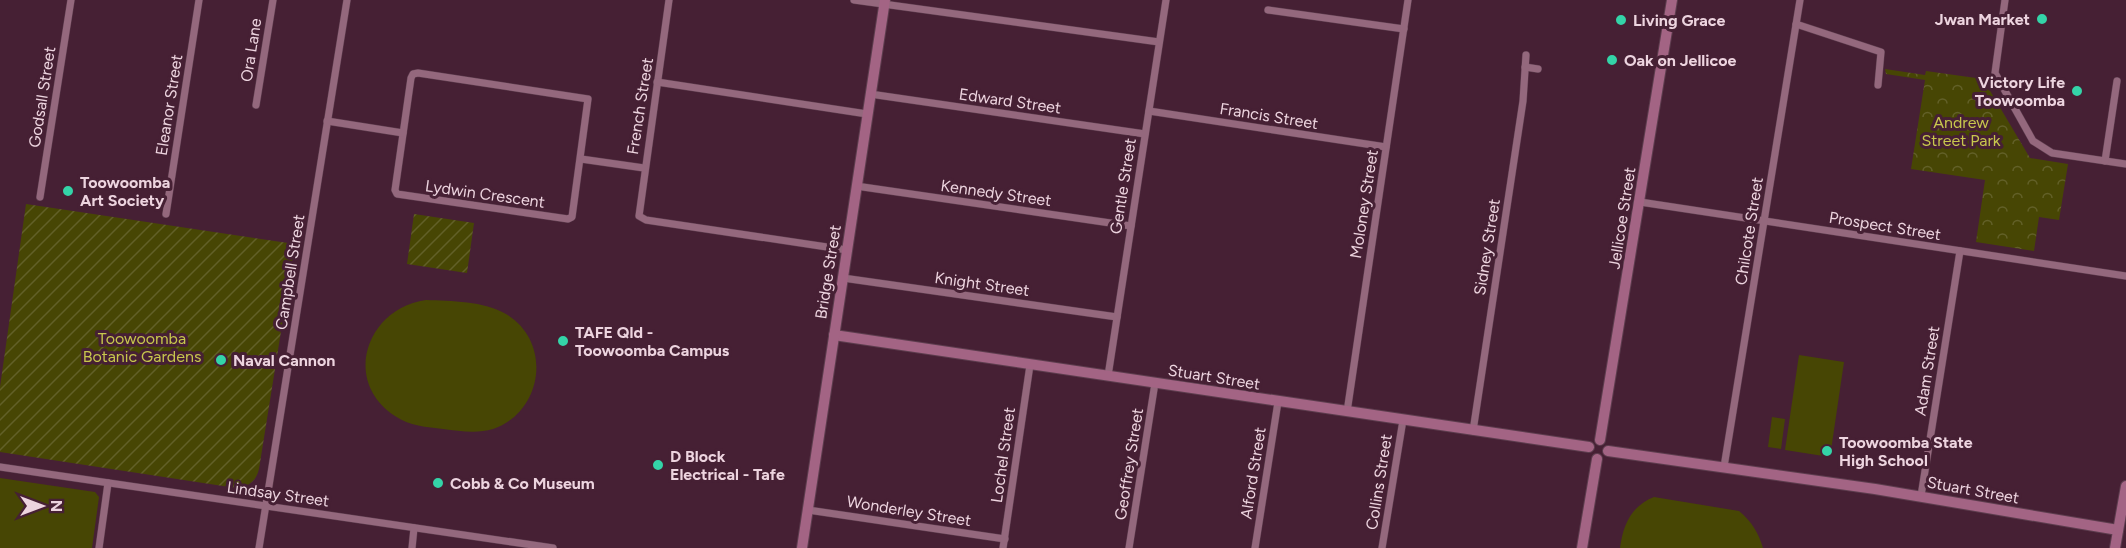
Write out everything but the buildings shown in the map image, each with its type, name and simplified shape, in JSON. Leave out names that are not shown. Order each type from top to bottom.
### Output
[{"type":"street","name":"Godsall Street","points":[[40,197],[71,0]]},
{"type":"street","name":"Eleanor Street","points":[[165,214],[199,0]]},
{"type":"street","name":"Ora Lane","points":[[256,105],[273,0]]},
{"type":"street","name":"Campbell Street","points":[[259,548],[346,0]]},
{"type":"street","name":"French Street","points":[[669,0],[639,216],[646,220],[847,250]]},
{"type":"street","points":[[854,0],[884,2],[1159,42]]},
{"type":"street","name":"Gentle Street","points":[[1108,376],[1166,0]]},
{"type":"street","name":"Moloney Street","points":[[1347,412],[1408,0]]},
{"type":"street","name":"Jellicoe Street","points":[[1600,440],[1672,0]]},
{"type":"street","name":"Chilcote Street","points":[[1724,467],[1800,0]]},
{"type":"street","points":[[2005,0],[1995,74],[2030,136],[2047,151],[2126,164]]},
{"type":"street","name":"Bridge Street","points":[[802,548],[884,2]]},
{"type":"street","points":[[1268,10],[1404,29]]},
{"type":"street","points":[[1796,24],[1881,52],[1878,85]]},
{"type":"street","name":"Sidney Street","points":[[1473,431],[1523,101],[1526,55]]},
{"type":"street","points":[[1524,67],[1538,69]]},
{"type":"street","name":"Lydwin Crescent","points":[[414,73],[584,97],[589,104],[581,159],[573,215],[568,219],[400,195],[395,190],[411,78],[414,73]]},
{"type":"street","points":[[2105,161],[2117,81]]},
{"type":"street","points":[[657,82],[867,114]]},
{"type":"street","name":"Edward Street","points":[[870,94],[1145,134]]},
{"type":"street","name":"Francis Street","points":[[1149,111],[1386,147]]},
{"type":"street","points":[[327,121],[403,133]]},
{"type":"street","points":[[581,159],[644,168]]},
{"type":"street","name":"Kennedy Street","points":[[856,186],[1131,226]]},
{"type":"street","name":"Prospect Street","points":[[1640,202],[2126,276]]},
{"type":"street","name":"Adam Street","points":[[1921,496],[1960,251]]},
{"type":"street","name":"Knight Street","points":[[843,278],[1117,317]]},
{"type":"street","name":"Stuart Street","points":[[834,335],[1589,447]]},
{"type":"street","name":"Lochel Street","points":[[1004,548],[1030,365]]},
{"type":"street","name":"Geoffrey Street","points":[[1129,548],[1155,383]]},
{"type":"street","name":"Alford Street","points":[[1255,548],[1278,402]]},
{"type":"street","name":"Collins Street","points":[[1382,548],[1403,420]]},
{"type":"street","points":[[1600,440],[1605,442],[1608,451],[1605,456],[1598,459],[1592,456],[1589,447],[1592,442],[1600,440]]},
{"type":"street","name":"Stuart Street","points":[[1608,451],[1921,496],[2118,530]]},
{"type":"street","points":[[1582,548],[1598,459]]},
{"type":"street","name":"Lindsay Street","points":[[0,467],[553,548]]},
{"type":"street","points":[[99,548],[108,483]]},
{"type":"street","points":[[2115,548],[2126,486]]},
{"type":"street","name":"Wonderley Street","points":[[808,510],[1005,539]]},
{"type":"street","points":[[412,548],[414,528]]},
{"type":"green space","name":"Andrew Street Park","points":[[1885,69],[1925,75],[1926,71],[1983,79],[2030,158],[2068,164],[2059,220],[2039,217],[2034,251],[1976,242],[1985,180],[1911,169],[1925,80],[1886,74]]},
{"type":"green space","name":"Toowoomba Botanic Gardens","points":[[26,204],[295,244],[259,469],[251,483],[236,488],[0,452],[0,387]]},
{"type":"green space","points":[[414,214],[474,223],[467,273],[407,264]]},
{"type":"green space","points":[[426,300],[467,302],[488,306],[506,314],[521,326],[531,341],[536,358],[536,376],[523,408],[510,420],[493,429],[481,431],[424,427],[400,419],[378,401],[369,384],[366,366],[368,348],[376,331],[389,317],[406,306]]},
{"type":"green space","points":[[1799,355],[1844,362],[1830,457],[1785,450]]},
{"type":"green space","points":[[1772,417],[1785,419],[1781,449],[1768,447]]},
{"type":"green space","points":[[0,478],[95,492],[99,497],[92,548],[0,548]]},
{"type":"green space","points":[[1654,497],[1739,511],[1754,528],[1763,548],[1620,548],[1626,524],[1634,511]]},
{"type":"place","name":"Jwan Market","points":[[2042,19]]},
{"type":"place","name":"Living Grace","points":[[1621,20]]},
{"type":"place","name":"Oak on Jellicoe","points":[[1612,60]]},
{"type":"place","name":"Victory Life Toowoomba","points":[[2077,91]]},
{"type":"place","name":"Toowoomba Art Society","points":[[68,191]]},
{"type":"place","name":"TAFE Qld - Toowoomba Campus","points":[[563,341]]},
{"type":"place","name":"Naval Cannon","points":[[221,360]]},
{"type":"place","name":"Toowoomba State High School","points":[[1827,451]]},
{"type":"place","name":"D Block Electrical - Tafe","points":[[658,465]]},
{"type":"place","name":"Cobb & Co Museum","points":[[438,483]]}]
